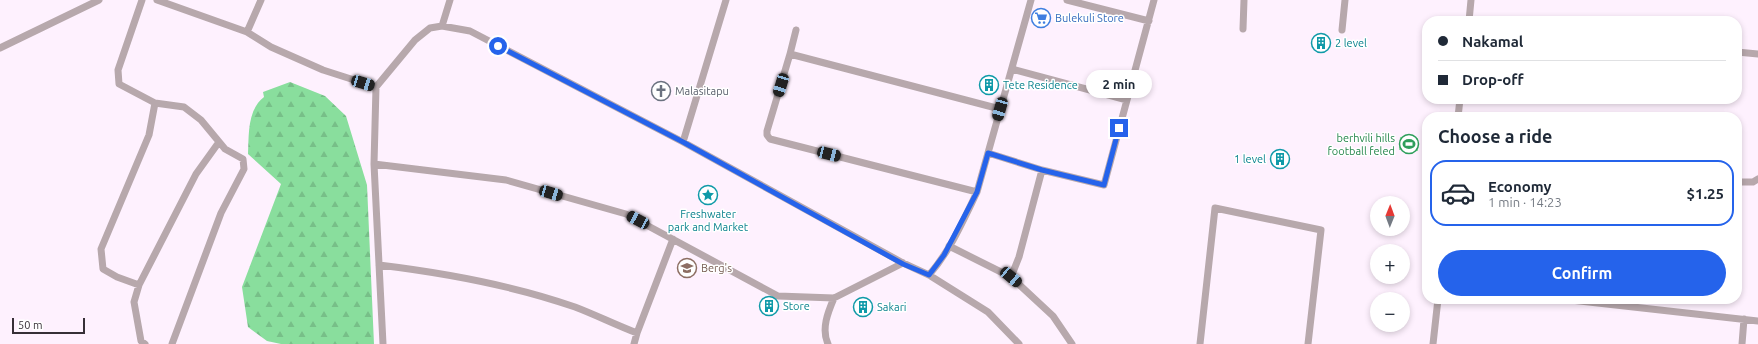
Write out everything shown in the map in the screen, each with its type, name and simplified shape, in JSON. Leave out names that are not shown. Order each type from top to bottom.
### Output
[{"type":"street","points":[[0,48],[99,0]]},
{"type":"street","points":[[142,0],[118,70],[119,84],[155,103],[184,107],[201,120],[225,149],[243,159],[244,169],[221,213],[172,344]]},
{"type":"street","points":[[157,0],[247,32],[270,47],[323,70],[376,87]]},
{"type":"street","points":[[247,32],[261,0]]},
{"type":"street","points":[[442,26],[450,0]]},
{"type":"street","points":[[683,142],[726,0]]},
{"type":"street","points":[[929,275],[939,263],[949,246],[977,192],[1031,0]]},
{"type":"street","points":[[1067,0],[1148,21]]},
{"type":"street","points":[[988,153],[1042,170],[1104,185],[1154,0]]},
{"type":"street","points":[[1243,29],[1244,0]]},
{"type":"street","points":[[1342,30],[1345,0]]},
{"type":"street","points":[[1470,16],[1472,0]]},
{"type":"street","points":[[383,344],[374,164],[376,87],[416,40],[430,28],[442,26],[470,31],[683,142],[903,264],[929,275],[988,312],[1018,344]]},
{"type":"street","points":[[796,30],[767,131],[767,135],[770,139],[977,192]]},
{"type":"street","points":[[1742,52],[1758,54]]},
{"type":"street","points":[[790,54],[1000,109]]},
{"type":"street","points":[[1012,69],[1127,100]]},
{"type":"street","points":[[139,286],[117,278],[103,269],[101,249],[149,135],[155,103]]},
{"type":"street","points":[[145,344],[141,341],[134,302],[139,286],[196,174],[219,142]]},
{"type":"street","points":[[374,164],[506,180],[626,214],[778,296],[834,298],[903,264]]},
{"type":"street","points":[[1011,277],[1019,257],[1042,170]]},
{"type":"street","points":[[1742,182],[1753,182],[1758,179]]},
{"type":"street","points":[[1200,344],[1215,208],[1321,230],[1308,344]]},
{"type":"street","points":[[634,344],[673,239]]},
{"type":"street","points":[[949,246],[1011,277],[1052,316],[1072,344]]},
{"type":"street","points":[[379,265],[428,271],[500,285],[575,307],[637,333]]},
{"type":"street","points":[[828,344],[826,321],[834,298]]},
{"type":"street","points":[[1433,344],[1437,304]]},
{"type":"street","points":[[1608,304],[1758,321]]},
{"type":"street","points":[[1742,344],[1744,319]]},
{"type":"green space","points":[[290,82],[325,96],[346,116],[367,185],[374,344],[281,344],[267,341],[248,327],[242,287],[281,184],[248,154],[250,123],[254,109],[258,102],[264,97],[263,92]]},
{"type":"green space","name":"berhvili hills football feled","points":[[1400,137],[1418,138],[1418,151],[1399,150]]},
{"type":"place","name":"Bulekuli Store","points":[[1041,18]]},
{"type":"place","name":"2 level","points":[[1321,43]]},
{"type":"place","name":"Tete Residence","points":[[989,85]]},
{"type":"place","name":"Malasitapu","points":[[661,91]]},
{"type":"place","name":"berhvili hills football feled","points":[[1409,144]]},
{"type":"place","name":"1 level","points":[[1280,159]]},
{"type":"place","name":"Freshwater park and Market","points":[[708,195]]},
{"type":"place","name":"Berg's","points":[[687,268]]},
{"type":"place","name":"Store","points":[[769,306]]},
{"type":"place","name":"Sakari","points":[[863,307]]},
{"type":"route","points":[[498,46],[683,142],[903,264],[929,275],[939,263],[963,222],[977,192],[988,153],[1042,170],[1104,185],[1119,128]]}]
